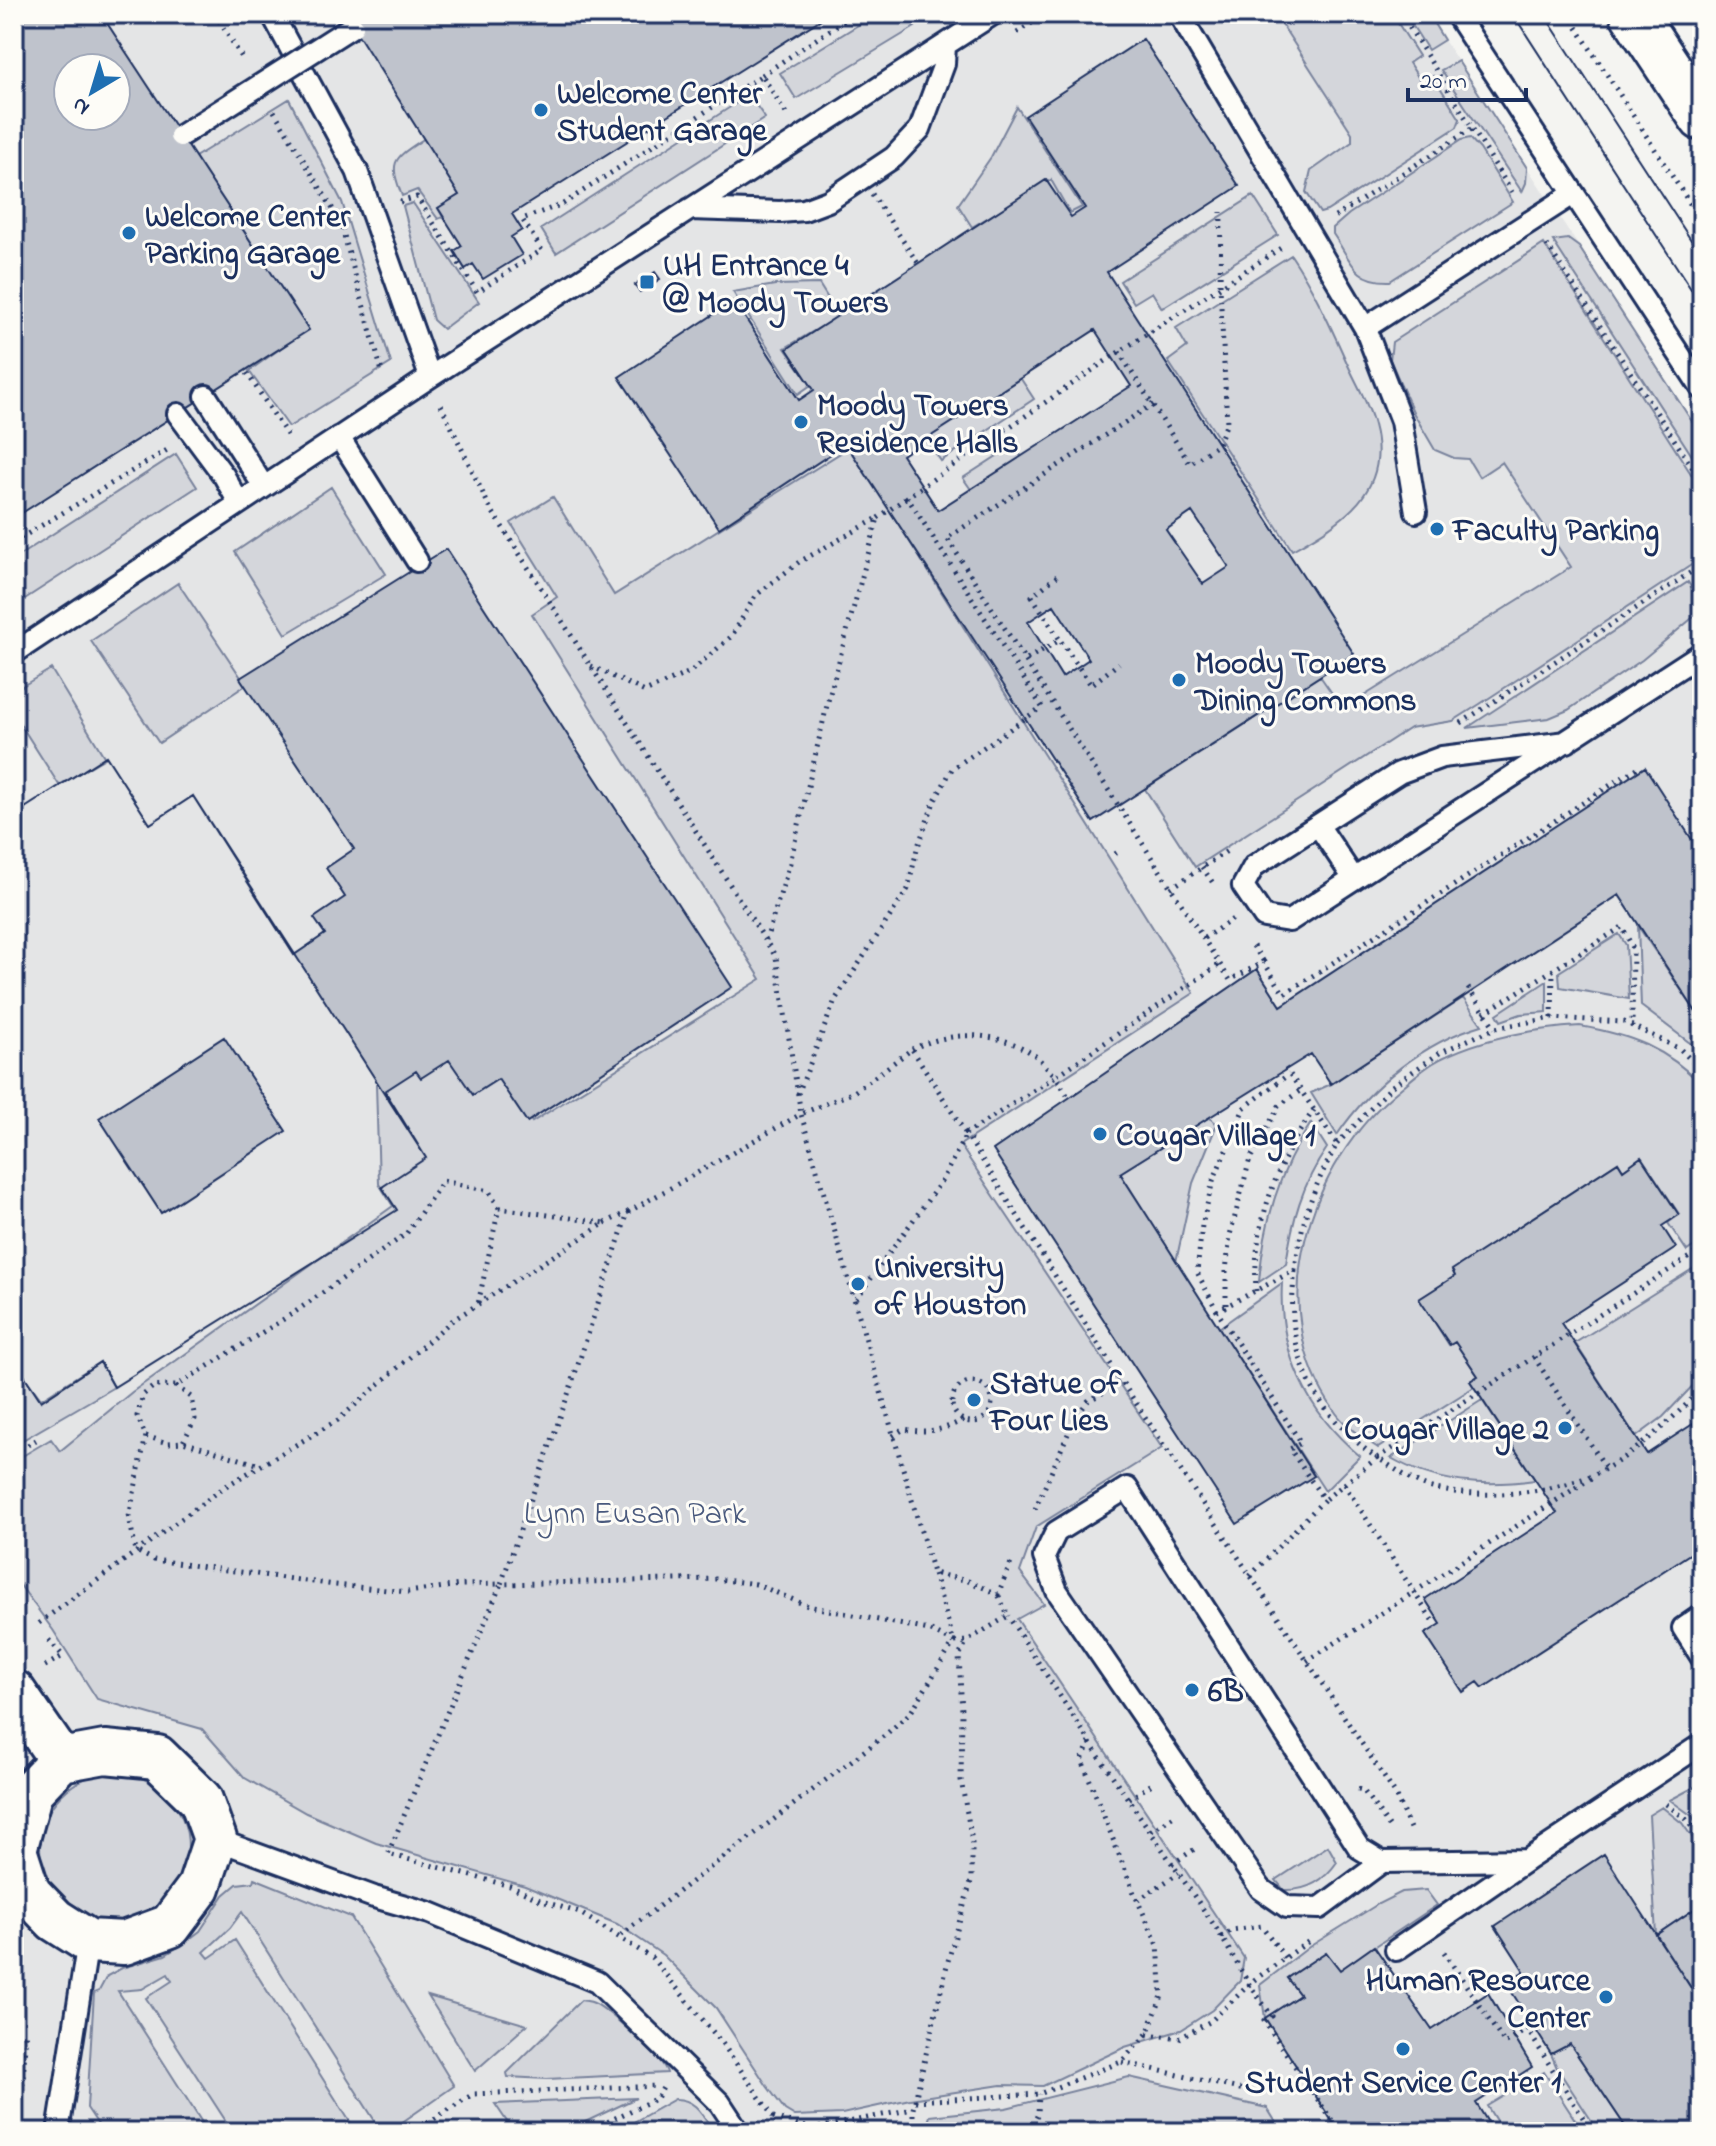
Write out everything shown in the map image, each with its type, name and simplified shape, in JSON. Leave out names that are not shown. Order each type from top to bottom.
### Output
[{"type":"main road","points":[[1642,16],[1702,118]]},
{"type":"street","points":[[14,1692],[61,1760]]},
{"type":"street","points":[[105,1752],[157,1757],[201,1800],[215,1839],[199,1887],[170,1926],[124,1943],[88,1941],[55,1920],[29,1893],[15,1850],[31,1791],[61,1760],[105,1752]]},
{"type":"lane","points":[[272,14],[357,171],[430,377]]},
{"type":"lane","points":[[14,653],[430,377],[945,45],[965,21],[993,14]]},
{"type":"lane","points":[[1179,14],[1365,328],[1401,421],[1416,512]]},
{"type":"lane","points":[[1456,14],[1702,389]]},
{"type":"lane","points":[[180,136],[353,26]]},
{"type":"lane","points":[[690,209],[780,212],[804,210],[828,201],[894,157],[920,129],[944,64],[945,45]]},
{"type":"lane","points":[[1365,328],[1573,194]]},
{"type":"lane","points":[[206,396],[264,487]]},
{"type":"lane","points":[[178,414],[224,476],[239,503]]},
{"type":"lane","points":[[339,437],[417,561]]},
{"type":"lane","points":[[1567,742],[1442,757],[1399,773],[1254,866],[1243,886],[1264,917],[1289,921],[1701,656]]},
{"type":"lane","points":[[1318,825],[1354,879]]},
{"type":"lane","points":[[1382,1862],[1320,1908],[1287,1907],[1261,1889],[1057,1591],[1044,1557],[1056,1532],[1127,1488],[1359,1848],[1382,1862],[1527,1860]]},
{"type":"lane","points":[[1702,1615],[1683,1628],[1702,1658]]},
{"type":"lane","points":[[1396,1950],[1702,1744]]},
{"type":"lane","points":[[215,1839],[374,1897],[430,1913],[597,1982],[720,2103],[739,2132]]},
{"type":"lane","points":[[58,2132],[88,1941]]},
{"type":"path","points":[[215,14],[248,68]]},
{"type":"path","points":[[399,202],[417,197],[477,292],[542,250],[522,219],[563,204],[854,14]]},
{"type":"path","points":[[1401,14],[1517,200]]},
{"type":"path","points":[[1568,14],[1694,210],[1702,191]]},
{"type":"path","points":[[762,75],[801,137]]},
{"type":"path","points":[[273,109],[340,221],[382,373]]},
{"type":"path","points":[[872,194],[919,265]]},
{"type":"path","points":[[1119,352],[1190,464],[1218,444],[1227,423],[1220,287],[1221,212]]},
{"type":"path","points":[[1546,245],[1702,482]]},
{"type":"path","points":[[590,666],[645,692],[690,672],[732,636],[755,596],[799,562],[878,518],[1168,320]]},
{"type":"path","points":[[247,373],[287,435]]},
{"type":"path","points":[[428,412],[440,404],[489,506],[776,957],[801,1114],[954,1642],[911,1712],[884,1736],[617,1938]]},
{"type":"path","points":[[1118,805],[947,538],[1153,404]]},
{"type":"path","points":[[14,542],[176,444]]},
{"type":"path","points":[[797,1094],[835,1000],[908,889],[917,849],[934,802],[952,769],[1042,707],[907,497]]},
{"type":"path","points":[[765,941],[790,863],[828,701],[878,518]]},
{"type":"path","points":[[1057,576],[1032,596],[1091,685],[1119,663]]},
{"type":"path","points":[[1027,659],[1060,640]]},
{"type":"path","points":[[1484,1013],[1622,927],[1633,948],[1632,1027]]},
{"type":"path","points":[[854,1302],[943,1179],[966,1134],[1220,964]]},
{"type":"path","points":[[1552,1018],[1553,970]]},
{"type":"path","points":[[1468,988],[1495,1028]]},
{"type":"path","points":[[1606,1468],[1568,1483],[1522,1494],[1471,1493],[1424,1485],[1352,1440],[1317,1399],[1297,1350],[1290,1304],[1305,1212],[1316,1182],[1337,1144],[1392,1086],[1441,1052],[1495,1028],[1552,1018],[1624,1022],[1680,1049],[1701,1069]]},
{"type":"path","points":[[39,1623],[226,1486],[338,1420],[450,1322],[605,1223],[801,1114],[854,1092],[912,1049],[933,1039],[955,1035],[981,1036],[1007,1042],[1033,1054],[1056,1076],[1067,1095]]},
{"type":"path","points":[[912,1049],[1122,1382],[1394,1792],[1421,1862]]},
{"type":"path","points":[[1283,1064],[1337,1144]]},
{"type":"path","points":[[1289,1074],[1244,1108],[1213,1181],[1202,1225],[1197,1272],[1217,1311],[1301,1443],[1290,1449],[1324,1500]]},
{"type":"path","points":[[1226,1305],[1230,1235],[1250,1159],[1279,1106],[1301,1090]]},
{"type":"path","points":[[1256,1291],[1256,1255],[1270,1194],[1286,1156],[1314,1110]]},
{"type":"path","points":[[136,1551],[129,1517],[146,1436],[137,1416],[143,1395],[154,1386],[176,1386],[295,1312],[406,1234],[443,1181],[489,1191],[499,1208],[478,1304]]},
{"type":"path","points":[[499,1208],[605,1223]]},
{"type":"path","points":[[628,1212],[501,1584],[388,1854],[510,1886],[542,1901],[580,1913],[652,1958],[722,2043],[774,2118]]},
{"type":"path","points":[[1250,1576],[1324,1500],[1377,1458],[1702,1249]]},
{"type":"path","points":[[1217,1311],[1295,1270]]},
{"type":"path","points":[[1534,1357],[1606,1468]]},
{"type":"path","points":[[1030,1520],[1075,1418],[1088,1401],[1122,1382]]},
{"type":"path","points":[[893,1436],[904,1429],[925,1433],[963,1420],[976,1422],[983,1419],[991,1408],[991,1395],[982,1385],[969,1383],[955,1393],[953,1406],[963,1420]]},
{"type":"path","points":[[176,1386],[191,1397],[195,1419],[183,1442]]},
{"type":"path","points":[[1307,1661],[1641,1444],[1702,1389]]},
{"type":"path","points":[[146,1436],[167,1443],[183,1442],[260,1465]]},
{"type":"path","points":[[14,1453],[36,1440]]},
{"type":"path","points":[[1344,1484],[1432,1620]]},
{"type":"path","points":[[998,1594],[1017,1549]]},
{"type":"path","points":[[136,1551],[154,1560],[408,1592],[460,1585],[716,1579],[756,1584],[808,1606],[929,1630],[954,1642],[967,1641],[1008,1616]]},
{"type":"path","points":[[933,1573],[968,1581],[998,1594],[1008,1616],[1272,2016],[1264,2021],[1340,2132]]},
{"type":"path","points":[[913,2132],[913,2109],[948,1961],[972,1878],[972,1841],[961,1780],[959,1656],[967,1641]]},
{"type":"path","points":[[915,2101],[1039,2094],[1121,2062],[1147,2034],[1162,1996],[1158,1945],[1082,1760],[1090,1742]]},
{"type":"path","points":[[1662,1801],[1686,1819],[1702,1841]]},
{"type":"path","points":[[1138,1900],[1179,1873]]},
{"type":"path","points":[[1221,1937],[1232,1930],[1262,1926],[1285,1958]]},
{"type":"path","points":[[1428,1928],[1505,2044],[1527,2029],[1592,2132]]},
{"type":"path","points":[[1147,2034],[1180,2038],[1211,2021],[1249,1984],[1318,1935]]},
{"type":"path","points":[[16,2132],[22,2101],[26,2029]]},
{"type":"path","points":[[1121,2062],[1248,2091]]},
{"type":"path","points":[[414,2132],[473,2094],[664,2086],[657,2098],[586,2132]]},
{"type":"path","points":[[1029,2132],[1038,2114],[1039,2094]]},
{"type":"path","points":[[720,2103],[814,2131],[913,2109]]},
{"type":"shaded area","name":"University of Houston","points":[[14,14],[1427,14],[1702,435],[1702,2132],[14,2132]]},
{"type":"green space","points":[[876,14],[908,14],[915,27],[796,99],[780,73]]},
{"type":"green space","points":[[1275,14],[1392,14],[1419,56],[1409,63],[1422,83],[1433,76],[1460,119],[1457,127],[1320,213],[1306,192],[1311,171],[1352,142],[1352,133]]},
{"type":"green space","points":[[1405,14],[1428,14],[1444,40],[1428,50]]},
{"type":"green space","points":[[1458,61],[1527,168],[1522,192],[1441,70]]},
{"type":"green space","points":[[749,95],[765,118],[556,253],[541,229]]},
{"type":"green space","points":[[289,99],[342,202],[391,363],[289,427],[249,371],[306,330],[195,157]]},
{"type":"green space","points":[[1017,107],[1082,207],[1070,213],[1051,180],[972,227],[958,205],[991,157]]},
{"type":"green space","points":[[425,138],[462,193],[438,208],[443,217],[438,219],[417,190],[402,196],[395,174],[400,156]]},
{"type":"green space","points":[[1470,138],[1513,202],[1390,281],[1368,278],[1355,268],[1333,234],[1333,228],[1349,214],[1461,140]]},
{"type":"green space","points":[[1253,196],[1278,235],[1162,308],[1152,292],[1134,303],[1120,281]]},
{"type":"green space","points":[[413,203],[479,302],[443,329],[433,320],[403,206]]},
{"type":"green space","points":[[1568,239],[1579,247],[1702,437],[1702,471],[1553,241]]},
{"type":"green space","points":[[1544,244],[1702,491],[1702,558],[1453,721],[1410,728],[1195,867],[1145,789],[1320,676],[1343,709],[1571,567],[1502,462],[1479,477],[1468,459],[1454,458],[1435,450],[1414,414],[1390,360],[1392,342]]},
{"type":"green space","points":[[1291,255],[1321,308],[1366,401],[1378,448],[1376,469],[1369,487],[1358,502],[1345,516],[1292,550],[1168,361],[1187,347],[1176,328]]},
{"type":"green space","points":[[819,284],[839,316],[785,348],[811,385],[798,394],[733,292],[775,285]]},
{"type":"green space","points":[[1019,376],[1034,399],[941,461],[925,438]]},
{"type":"green space","points":[[1014,445],[1023,459],[972,491],[963,478]]},
{"type":"green space","name":"Lynn Eusan Park","points":[[850,447],[1194,993],[960,1145],[1162,1448],[1036,1527],[1020,1572],[1044,1604],[1017,1619],[1244,1958],[1240,1981],[1212,2010],[1181,2030],[1125,2047],[1043,2086],[1001,2085],[910,2099],[842,2114],[795,2116],[785,2110],[767,2086],[716,2008],[663,1955],[617,1924],[525,1886],[376,1843],[306,1813],[245,1778],[202,1729],[97,1699],[53,1630],[14,1577],[14,1461],[51,1439],[60,1451],[132,1392],[393,1206],[379,1184],[376,1084],[452,1055],[476,1093],[503,1076],[532,1122],[761,979],[532,614],[557,597],[511,523],[553,497],[614,595]]},
{"type":"green space","points":[[176,454],[197,487],[14,606],[14,559]]},
{"type":"green space","points":[[331,487],[386,574],[286,634],[235,552]]},
{"type":"green space","points":[[1688,582],[1695,593],[1702,589],[1702,610],[1642,660],[1568,710],[1549,718],[1467,728]]},
{"type":"green space","points":[[178,583],[246,685],[159,743],[91,641]]},
{"type":"green space","points":[[51,669],[105,758],[59,785],[17,719],[14,720],[14,691]]},
{"type":"green space","points":[[1638,926],[1702,1021],[1702,1052],[1641,1006]]},
{"type":"green space","points":[[1619,934],[1626,945],[1629,999],[1560,987],[1559,972]]},
{"type":"green space","points":[[1547,981],[1547,1012],[1521,1014],[1501,1021],[1497,1014]]},
{"type":"green space","points":[[1463,998],[1482,1025],[1440,1042],[1400,1068],[1366,1099],[1337,1135],[1311,1093],[1331,1084]]},
{"type":"green space","points":[[1580,1026],[1647,1045],[1675,1061],[1702,1085],[1702,1241],[1687,1251],[1668,1223],[1679,1214],[1642,1158],[1623,1170],[1618,1162],[1453,1270],[1455,1276],[1420,1299],[1449,1345],[1455,1342],[1478,1376],[1470,1381],[1474,1387],[1378,1448],[1350,1428],[1336,1413],[1313,1373],[1301,1329],[1299,1285],[1305,1240],[1320,1197],[1341,1156],[1368,1119],[1430,1065],[1457,1051],[1491,1040],[1544,1029]]},
{"type":"green space","points":[[1209,1117],[1217,1124],[1193,1183],[1176,1262],[1120,1173]]},
{"type":"green space","points":[[1311,1123],[1327,1148],[1299,1203],[1286,1264],[1259,1282],[1274,1199],[1299,1141]]},
{"type":"green space","points":[[1702,1263],[1702,1376],[1663,1417],[1636,1437],[1575,1343]]},
{"type":"green space","points":[[1282,1283],[1285,1333],[1300,1379],[1325,1420],[1360,1456],[1325,1491],[1219,1328]]},
{"type":"green space","points":[[100,1362],[114,1387],[14,1445],[14,1363],[41,1399]]},
{"type":"green space","points":[[1482,1400],[1535,1480],[1497,1483],[1461,1481],[1426,1473],[1391,1458]]},
{"type":"green space","points":[[114,1773],[142,1778],[167,1794],[183,1819],[188,1847],[183,1875],[167,1900],[142,1916],[114,1921],[86,1916],[61,1900],[45,1875],[40,1847],[45,1819],[61,1794],[86,1778]]},
{"type":"green space","points":[[1702,1783],[1702,1832],[1692,1816],[1670,1800]]},
{"type":"green space","points":[[1662,1807],[1682,1823],[1702,1851],[1702,1904],[1656,1935],[1649,1815]]},
{"type":"green space","points":[[1328,1846],[1337,1862],[1326,1875],[1307,1887],[1284,1890],[1276,1880]]},
{"type":"green space","points":[[254,1878],[351,1917],[454,2086],[388,2132],[382,2132],[242,1912],[204,1952],[209,1958],[235,1940],[352,2125],[344,2132],[334,2125],[322,2132],[233,2132],[146,1998],[172,1981],[168,1974],[142,1989],[118,1991],[208,2132],[103,2132],[87,2108],[94,1993],[99,1991],[107,1976],[122,1968],[165,1955],[183,1944],[200,1931],[224,1895],[237,1884],[253,1882]]},
{"type":"green space","points":[[1426,1890],[1437,1905],[1340,1970],[1326,1952],[1287,1978],[1300,1995],[1265,2018],[1260,1985],[1309,1947],[1378,1904],[1402,1892]]},
{"type":"green space","points":[[428,1996],[527,2025],[475,2071]]},
{"type":"green space","points":[[581,2000],[601,2007],[622,2024],[657,2057],[667,2073],[547,2079],[508,2077],[507,2073]]},
{"type":"green space","points":[[1570,2044],[1629,2132],[1599,2132],[1551,2054]]},
{"type":"green space","points":[[1544,2072],[1583,2132],[1503,2132],[1487,2106]]},
{"type":"green space","points":[[1129,2077],[1267,2108],[1282,2132],[925,2132],[930,2116],[1006,2108]]},
{"type":"green space","points":[[636,2098],[564,2132],[514,2132],[495,2104]]},
{"type":"green space","points":[[675,2099],[694,2105],[714,2132],[616,2132]]},
{"type":"building","name":"Welcome Center Parking Garage","points":[[14,14],[101,14],[126,52],[52,52],[52,132],[132,132],[132,61],[309,330],[14,518]]},
{"type":"building","name":"Welcome Center Student Garage","points":[[345,14],[829,14],[512,214],[522,230],[511,237],[522,255],[483,279],[473,264],[465,269],[454,251],[462,246],[438,208],[459,195]]},
{"type":"building","name":"Moody Towers Residence Halls","points":[[1143,39],[1239,186],[1107,272],[1354,654],[1093,822],[846,444],[719,528],[619,377],[734,301],[799,400],[814,390],[787,349],[1046,180],[1071,217],[1085,208],[1025,116]],"holes":[[[1095,330],[1131,386],[938,510],[902,455]],[[1192,512],[1229,567],[1203,584],[1166,530]],[[1054,605],[1089,659],[1062,677],[1028,622]]]},
{"type":"building","name":"UH Entrance 4 @ Moody Towers","points":[[655,272],[660,279],[640,292],[635,285]]},
{"type":"building","points":[[446,549],[732,987],[527,1122],[498,1079],[473,1095],[449,1060],[421,1078],[416,1071],[385,1091],[426,1158],[382,1187],[397,1210],[114,1387],[100,1362],[41,1401],[14,1360],[14,815],[106,756],[150,824],[193,796],[294,955],[325,934],[314,918],[345,897],[326,868],[354,849],[240,678]]},
{"type":"building","points":[[106,756],[150,824],[193,796],[426,1158],[382,1187],[397,1210],[114,1387],[100,1362],[41,1401],[14,1360],[14,815]],"holes":[[[224,1037],[286,1131],[161,1213],[99,1118]]]},
{"type":"building","name":"Cougar Village 1","points":[[1645,767],[1702,855],[1702,1021],[1619,895],[1331,1084],[1311,1054],[1120,1173],[1314,1476],[1237,1524],[993,1150],[1257,969],[1281,1006]]},
{"type":"building","name":"Cougar Village 2","points":[[1641,1157],[1679,1215],[1662,1226],[1676,1248],[1561,1323],[1647,1454],[1702,1418],[1702,1546],[1483,1688],[1478,1682],[1463,1692],[1425,1634],[1441,1624],[1425,1599],[1557,1513],[1470,1381],[1478,1376],[1455,1342],[1450,1345],[1419,1299],[1455,1276],[1452,1270],[1618,1162],[1623,1170]]},
{"type":"building","name":"Human Resource Center","points":[[1604,1854],[1702,2005],[1702,2132],[1629,2132],[1570,2044],[1551,2054],[1506,1983],[1524,1971],[1495,1926]]},
{"type":"building","points":[[1702,1904],[1702,1982],[1692,1989],[1656,1935]]},
{"type":"building","name":"Student Service Center 1","points":[[1374,1946],[1432,2030],[1488,1993],[1532,2067],[1476,2103],[1494,2132],[1339,2132],[1265,2018],[1300,1995],[1287,1978],[1326,1952],[1340,1970]]},
{"type":"tram line","points":[[1513,14],[1702,306]]},
{"type":"tram line","points":[[1544,14],[1702,257]]},
{"type":"place","name":"Welcome Center Student Garage","points":[[541,110]]},
{"type":"place","name":"Welcome Center Parking Garage","points":[[129,233]]},
{"type":"place","name":"UH Entrance 4 @ Moody Towers","points":[[647,282]]},
{"type":"place","name":"Moody Towers Residence Halls","points":[[801,422]]},
{"type":"place","name":"Faculty Parking","points":[[1437,529]]},
{"type":"place","name":"Moody Towers Dining Commons","points":[[1179,680]]},
{"type":"place","name":"Cougar Village 1","points":[[1100,1134]]},
{"type":"place","name":"University of Houston","points":[[858,1284]]},
{"type":"place","name":"Statue of Four Lies","points":[[974,1400]]},
{"type":"place","name":"Cougar Village 2","points":[[1565,1428]]},
{"type":"place","name":"6B","points":[[1192,1690]]},
{"type":"place","name":"Human Resource Center","points":[[1606,1997]]},
{"type":"place","name":"Student Service Center 1","points":[[1403,2049]]}]
